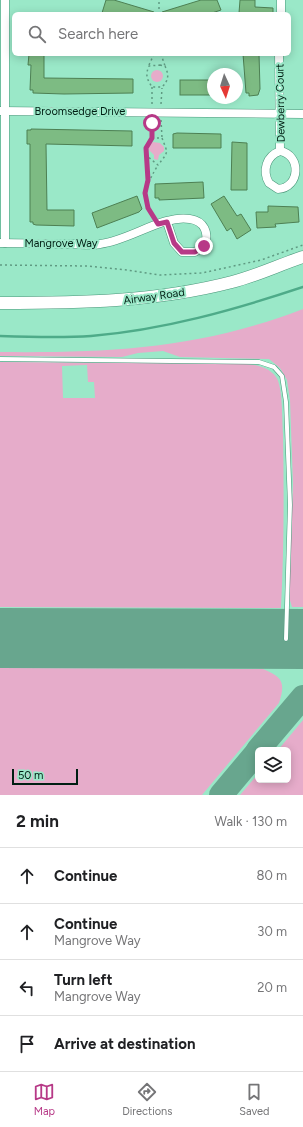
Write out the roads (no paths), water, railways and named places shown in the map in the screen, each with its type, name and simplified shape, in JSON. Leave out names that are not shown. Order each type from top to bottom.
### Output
[{"type":"main road","name":"Airway Road","points":[[0,303],[117,301],[162,296],[234,282],[303,257]]},
{"type":"street","points":[[2,243],[5,0]]},
{"type":"street","points":[[281,0],[281,12]]},
{"type":"street","name":"Dewberry Court","points":[[279,56],[281,114],[280,151]]},
{"type":"street","name":"Broomsedge Drive","points":[[3,111],[303,114]]},
{"type":"street","name":"Dewberry Court","points":[[280,151],[285,152],[293,158],[295,170],[292,183],[288,187],[278,189],[269,183],[266,178],[266,171],[267,162],[270,157],[280,151]]},
{"type":"street","name":"Mangrove Way","points":[[2,243],[100,244],[129,238],[158,224],[167,222],[188,218],[197,220],[205,229],[206,235],[204,246],[195,252],[182,252],[174,243],[167,222]]},
{"type":"lane","points":[[0,359],[259,362],[274,366],[282,376],[286,402],[290,504],[286,639]]},
{"type":"waterway","points":[[0,336],[80,337],[145,329],[225,311],[303,287]]}]
